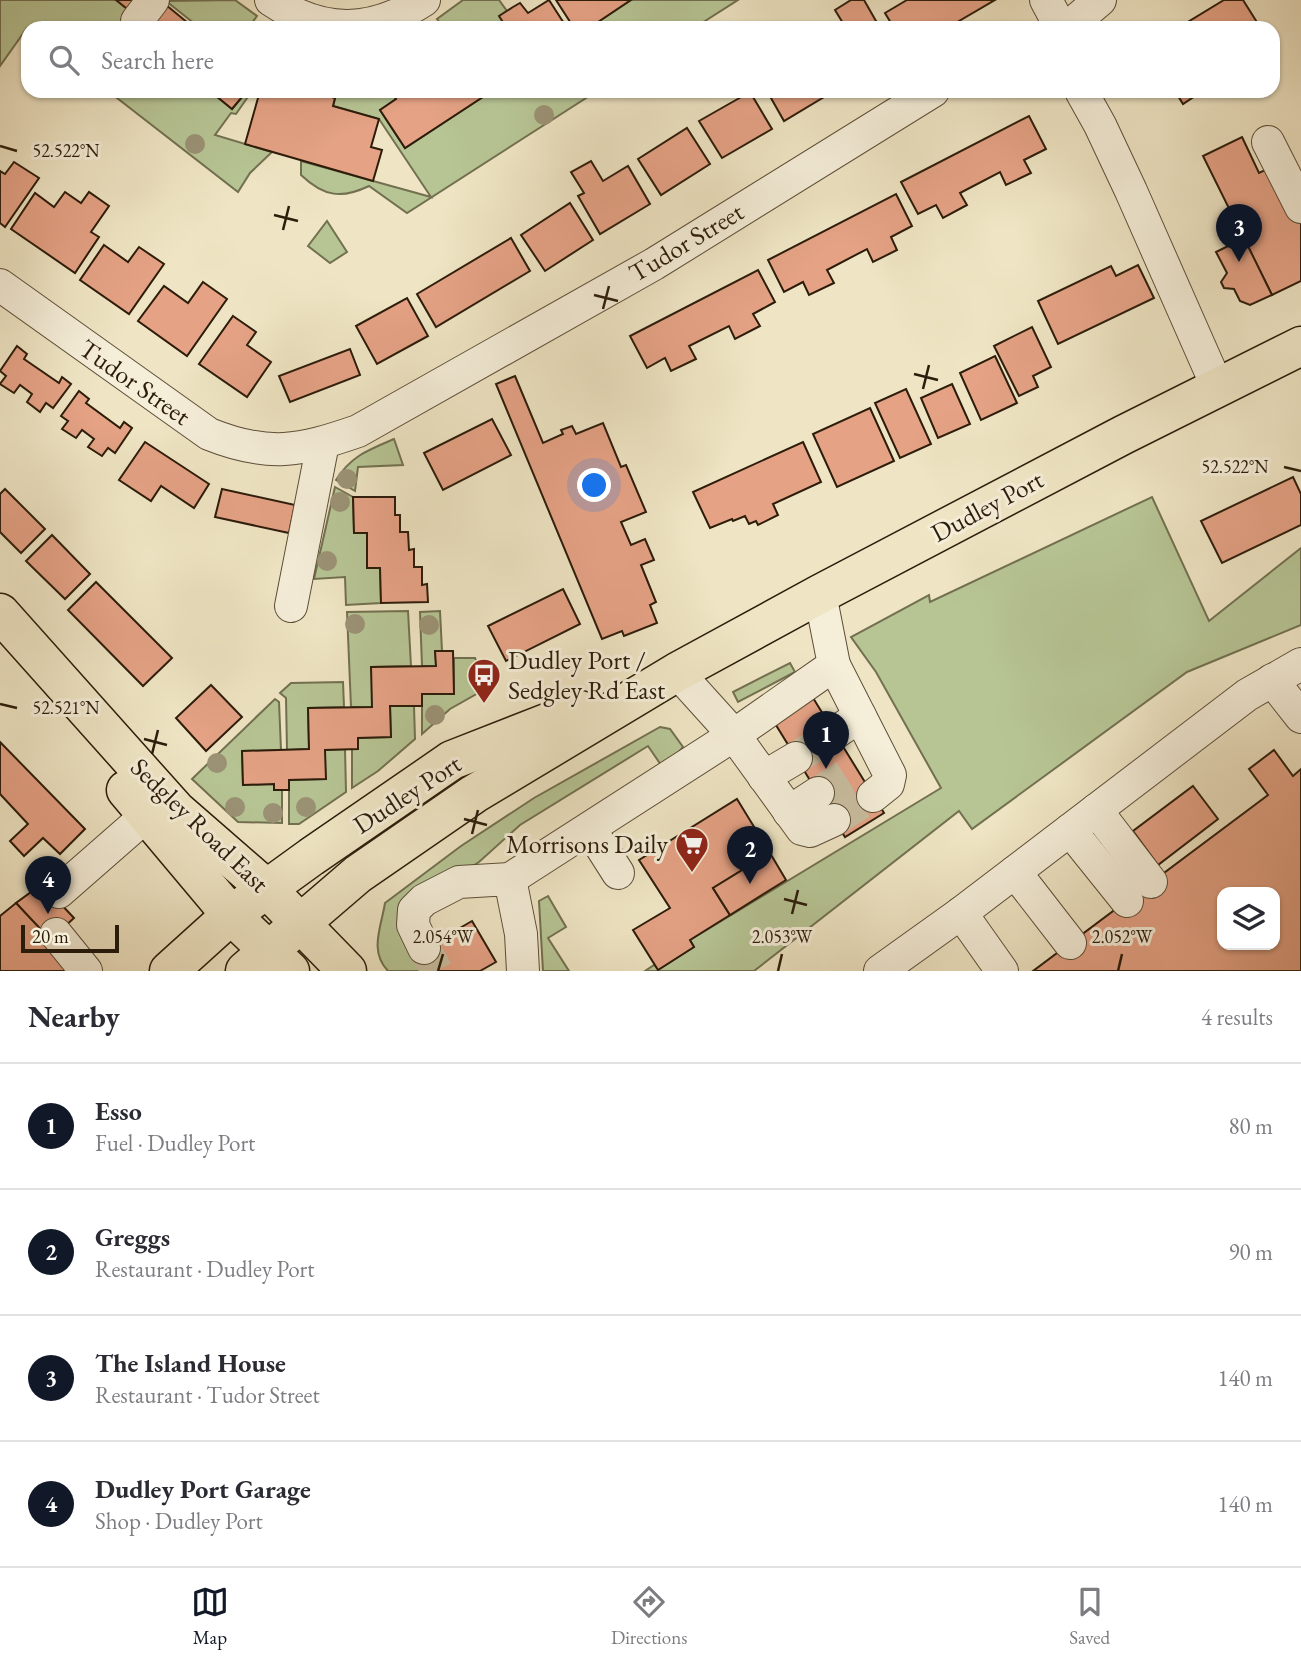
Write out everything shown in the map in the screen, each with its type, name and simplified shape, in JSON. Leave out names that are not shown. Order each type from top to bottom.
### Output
[{"type":"main road","name":"Dudley Port","points":[[268,964],[301,925],[358,874],[474,794],[677,672],[1217,386],[1301,346]]},
{"type":"main road","name":"Sedgley Road East","points":[[0,613],[176,810],[268,890],[346,971]]},
{"type":"main road","name":"Sedgley Road East","points":[[0,646],[231,915],[268,964]]},
{"type":"main road","name":"Dudley Port","points":[[169,971],[231,915],[453,760],[677,672]]},
{"type":"street","points":[[271,0],[311,21]]},
{"type":"street","points":[[382,21],[406,12],[424,0]]},
{"type":"street","points":[[1046,0],[1057,21]]},
{"type":"street","points":[[1075,21],[1100,0]]},
{"type":"street","name":"Tudor Street","points":[[0,285],[209,434],[235,444],[287,451],[358,431],[654,264],[922,98]]},
{"type":"street","points":[[1085,98],[1131,191],[1217,386]]},
{"type":"street","points":[[1268,142],[1301,207]]},
{"type":"street","points":[[291,606],[323,443]]},
{"type":"street","points":[[820,594],[847,724],[868,761],[890,775],[890,780],[883,789],[873,796]]},
{"type":"street","points":[[880,971],[961,913],[1247,695],[1301,664]]},
{"type":"street","points":[[424,948],[413,925],[414,911],[425,900],[459,882],[510,879],[734,735],[834,665]]},
{"type":"street","points":[[677,672],[734,735],[802,830],[806,831],[834,820]]},
{"type":"street","points":[[1272,680],[1301,718]]},
{"type":"street","points":[[764,777],[796,758]]},
{"type":"street","points":[[789,812],[818,793]]},
{"type":"street","points":[[1070,830],[1139,892],[1139,852],[1096,810]]},
{"type":"street","points":[[59,892],[146,815]]},
{"type":"street","points":[[590,828],[618,873]]},
{"type":"street","points":[[1015,872],[1070,943]]},
{"type":"street","points":[[510,879],[521,934],[523,971]]},
{"type":"street","points":[[961,913],[1002,971]]},
{"type":"street","points":[[56,934],[86,971]]},
{"type":"green space","points":[[0,0],[116,0],[142,21],[21,21],[21,36],[0,66]]},
{"type":"green space","points":[[235,0],[257,16],[253,21],[191,21],[166,1]]},
{"type":"green space","points":[[463,0],[499,0],[507,11],[506,21],[437,19]]},
{"type":"green space","points":[[631,0],[738,0],[705,21],[600,21]]},
{"type":"green space","points":[[117,98],[219,98],[232,109],[241,98],[247,98],[236,114],[231,113],[215,135],[272,152],[250,173],[238,192]]},
{"type":"green space","points":[[332,98],[395,98],[380,110],[405,148],[481,98],[586,98],[407,213],[369,186],[350,193],[334,194],[318,188],[301,175],[301,161],[431,197],[379,119],[333,106],[335,99]]},
{"type":"green space","points":[[327,221],[347,252],[330,263],[308,246]]},
{"type":"green space","points":[[394,439],[403,465],[358,467],[355,491],[336,480],[354,459]]},
{"type":"green space","points":[[335,487],[353,497],[354,533],[367,533],[367,567],[380,568],[381,603],[346,605],[345,577],[314,579]]},
{"type":"green space","points":[[1152,497],[1209,621],[1301,548],[1301,625],[1187,672],[972,829],[959,811],[754,971],[645,971],[654,965],[659,969],[694,947],[690,940],[941,788],[876,672],[851,637],[929,595],[930,602]]},
{"type":"green space","points":[[408,611],[411,666],[372,667],[372,707],[351,707],[347,612]]},
{"type":"green space","points":[[440,611],[442,651],[435,651],[436,666],[422,666],[420,612]]},
{"type":"green space","points":[[454,658],[475,658],[487,688],[450,709],[422,734],[422,694],[454,694]]},
{"type":"green space","points":[[790,663],[795,672],[738,702],[733,692]]},
{"type":"green space","points":[[343,682],[344,707],[308,708],[309,749],[287,750],[286,698],[280,693],[291,683]]},
{"type":"green space","points":[[275,699],[279,702],[281,750],[242,751],[243,785],[274,784],[275,790],[282,790],[282,823],[238,822],[192,779]]},
{"type":"green space","points":[[390,706],[414,706],[415,739],[378,771],[352,788],[352,749],[358,749],[358,738],[391,737]]},
{"type":"green space","points":[[660,727],[670,729],[683,747],[672,760],[661,765],[648,746],[520,825],[479,862],[409,906],[425,971],[388,971],[382,963],[378,947],[385,903],[461,846],[534,798]]},
{"type":"green space","points":[[345,749],[346,792],[299,824],[289,824],[289,780],[325,779],[325,750]]},
{"type":"green space","points":[[548,896],[566,927],[548,938],[569,971],[543,971],[539,901]]},
{"type":"building","points":[[116,0],[160,0],[186,21],[142,21]]},
{"type":"building","points":[[549,0],[562,21],[502,21],[499,16],[520,3],[528,13]]},
{"type":"building","points":[[556,0],[631,0],[600,21],[570,21]]},
{"type":"building","points":[[851,0],[864,0],[876,21],[842,21],[835,10]]},
{"type":"building","points":[[907,0],[995,0],[959,21],[890,21],[885,13]]},
{"type":"building","points":[[1224,0],[1243,0],[1256,21],[1190,21]]},
{"type":"building","points":[[219,98],[241,98],[232,109]]},
{"type":"building","points":[[258,98],[335,98],[333,106],[379,119],[371,147],[382,150],[373,181],[245,144]]},
{"type":"building","points":[[481,98],[405,148],[380,110],[396,99]]},
{"type":"building","points":[[739,98],[754,98],[772,129],[722,158],[699,121]]},
{"type":"building","points":[[771,98],[822,98],[784,121]]},
{"type":"building","points":[[1179,98],[1192,98],[1183,104]]},
{"type":"building","points":[[1029,116],[1046,149],[1024,160],[1031,173],[1006,185],[1000,172],[960,193],[967,205],[943,218],[936,205],[918,214],[901,182]]},
{"type":"building","points":[[687,128],[710,164],[661,195],[638,159]]},
{"type":"building","points":[[1242,137],[1259,173],[1276,165],[1301,216],[1301,281],[1272,295],[1203,156]]},
{"type":"building","points":[[591,161],[603,181],[628,166],[650,204],[600,234],[578,196],[584,193],[571,172]]},
{"type":"building","points":[[14,162],[39,178],[5,227],[0,223],[0,171],[5,174]]},
{"type":"building","points":[[65,192],[81,203],[89,192],[109,206],[91,232],[99,237],[75,273],[11,229],[35,193],[54,207]]},
{"type":"building","points":[[896,194],[912,226],[891,237],[897,250],[873,262],[867,249],[827,270],[834,283],[809,295],[803,282],[784,292],[768,260]]},
{"type":"building","points":[[570,203],[593,240],[545,271],[521,235]]},
{"type":"building","points":[[511,238],[530,271],[436,327],[417,294]]},
{"type":"building","points":[[1244,238],[1272,295],[1250,305],[1240,301],[1234,289],[1224,288],[1221,282],[1227,273],[1216,252]]},
{"type":"building","points":[[104,245],[128,262],[139,247],[164,264],[129,314],[80,280]]},
{"type":"building","points":[[1138,265],[1154,298],[1058,344],[1038,301],[1111,266],[1116,276]]},
{"type":"building","points":[[758,270],[775,302],[753,314],[760,326],[735,339],[729,326],[689,346],[696,359],[671,371],[665,358],[647,368],[630,336]]},
{"type":"building","points":[[203,282],[227,299],[187,356],[138,321],[164,286],[188,303]]},
{"type":"building","points":[[407,298],[428,336],[377,364],[356,326]]},
{"type":"building","points":[[233,316],[256,332],[247,345],[271,362],[247,397],[199,364]]},
{"type":"building","points":[[1032,327],[1051,367],[1033,376],[1038,387],[1019,396],[994,346]]},
{"type":"building","points":[[17,346],[27,354],[24,359],[59,383],[62,377],[71,384],[53,408],[46,403],[40,412],[27,402],[32,394],[20,385],[14,393],[0,384],[6,376],[0,371]]},
{"type":"building","points":[[350,349],[360,375],[290,402],[279,376]]},
{"type":"building","points":[[995,356],[1017,403],[981,420],[960,373]]},
{"type":"building","points":[[515,376],[543,443],[563,434],[561,430],[572,426],[576,434],[603,423],[621,467],[626,465],[646,512],[621,522],[631,545],[645,539],[654,560],[641,565],[656,602],[650,605],[657,623],[624,636],[622,631],[602,639],[496,384]]},
{"type":"building","points":[[952,384],[970,424],[938,438],[921,398]]},
{"type":"building","points":[[906,389],[931,444],[900,458],[875,403]]},
{"type":"building","points":[[79,391],[89,399],[86,403],[120,428],[124,422],[132,428],[115,453],[108,448],[102,456],[88,447],[94,439],[82,430],[76,438],[62,429],[68,421],[61,416]]},
{"type":"building","points":[[870,408],[894,461],[837,487],[813,434]]},
{"type":"building","points":[[492,419],[511,455],[443,490],[424,453]]},
{"type":"building","points":[[145,442],[209,484],[194,508],[161,486],[151,501],[119,480]]},
{"type":"building","points":[[803,442],[821,482],[773,504],[778,515],[758,525],[756,521],[749,524],[745,516],[710,528],[693,492]]},
{"type":"building","points":[[1293,477],[1301,494],[1301,525],[1222,563],[1201,521]]},
{"type":"building","points":[[5,489],[45,529],[21,553],[0,532],[0,494]]},
{"type":"building","points":[[222,489],[295,505],[289,533],[215,517]]},
{"type":"building","points":[[353,497],[395,497],[395,515],[400,515],[400,532],[408,532],[409,550],[414,549],[414,567],[422,567],[422,585],[427,584],[428,602],[381,603],[380,568],[367,568],[367,533],[354,533]]},
{"type":"building","points":[[52,535],[90,574],[65,599],[26,561]]},
{"type":"building","points":[[96,582],[172,658],[143,686],[68,610]]},
{"type":"building","points":[[563,589],[580,624],[506,661],[488,626]]},
{"type":"building","points":[[435,651],[453,651],[454,694],[422,694],[422,706],[390,706],[391,737],[358,738],[358,749],[325,750],[326,779],[289,780],[289,790],[274,790],[274,784],[243,785],[242,751],[309,749],[308,708],[372,707],[371,667],[436,666]]},
{"type":"building","points":[[211,685],[242,717],[206,751],[176,718]]},
{"type":"building","points":[[810,693],[884,813],[845,837],[771,717]]},
{"type":"building","points":[[0,742],[85,829],[60,854],[43,838],[24,856],[10,841],[28,824],[0,794]]},
{"type":"building","points":[[1274,750],[1293,776],[1301,769],[1301,971],[1033,971],[1268,795],[1249,769]]},
{"type":"building","points":[[1193,786],[1218,819],[1158,865],[1133,831]]},
{"type":"building","name":"Morrisons Daily","points":[[737,799],[770,853],[713,888],[730,915],[690,940],[694,947],[658,970],[633,930],[670,908],[639,860]]},
{"type":"building","points":[[770,853],[786,880],[730,915],[713,888]]},
{"type":"building","points":[[42,884],[74,918],[50,940],[16,903]]},
{"type":"building","points":[[16,903],[76,967],[71,971],[0,971],[0,916]]},
{"type":"building","points":[[472,921],[496,962],[480,971],[425,971],[415,954]]},
{"type":"tunnel","points":[[796,758],[835,733]]},
{"type":"tunnel","points":[[818,793],[857,768]]},
{"type":"tunnel","points":[[834,820],[873,796]]},
{"type":"tunnel","points":[[424,948],[437,971]]},
{"type":"place","name":"The Island House","points":[[1239,262]]},
{"type":"place","name":"Dudley Port / Sedgley Rd East","points":[[484,705]]},
{"type":"place","name":"Esso","points":[[826,769]]},
{"type":"place","name":"Morrisons Daily","points":[[692,874]]},
{"type":"place","name":"Greggs","points":[[750,884]]},
{"type":"place","name":"Dudley Port Garage","points":[[48,914]]}]
